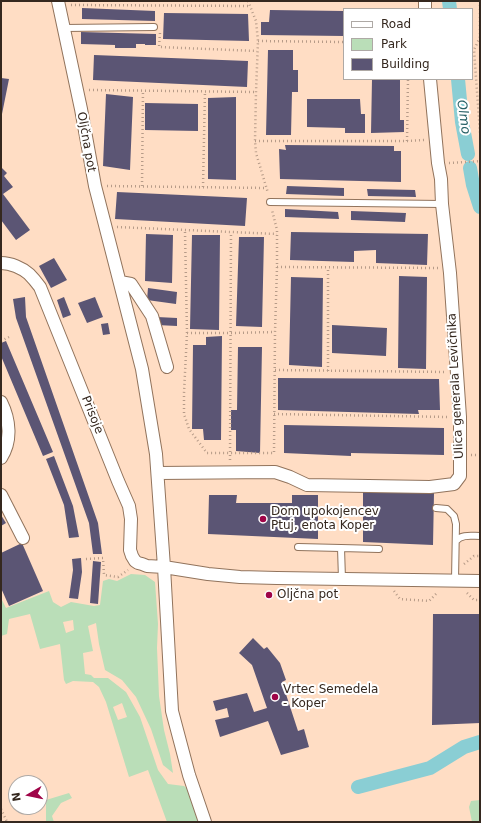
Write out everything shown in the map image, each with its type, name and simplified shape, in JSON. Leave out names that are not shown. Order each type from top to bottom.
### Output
[{"type":"street","name":"Oljčna pot","points":[[58,3],[81,109],[94,186],[142,369],[158,474],[172,711],[189,775],[205,822]]},
{"type":"street","name":"Ulica generala Levičnika","points":[[158,474],[275,472],[307,485],[430,487],[454,484],[460,476],[460,417],[457,372],[441,179],[438,163],[430,80]]},
{"type":"street","name":"Prisoje","points":[[1,263],[18,267],[29,274],[40,287],[129,506],[131,519],[130,550],[132,556],[138,563]]},
{"type":"street","points":[[120,282],[131,284],[152,316],[167,367]]},
{"type":"street","points":[[1,402],[6,411],[9,430],[8,442],[1,458]]},
{"type":"street","points":[[1,495],[23,538]]},
{"type":"street","points":[[138,563],[147,566],[240,577],[342,579],[455,575],[480,581]]},
{"type":"lane","points":[[64,28],[154,27]]},
{"type":"lane","points":[[270,202],[442,204]]},
{"type":"lane","points":[[436,508],[447,509],[454,516],[456,524],[455,575]]},
{"type":"lane","points":[[456,541],[459,537],[480,536]]},
{"type":"lane","points":[[298,547],[379,548]]},
{"type":"lane","points":[[341,548],[342,579]]},
{"type":"path","points":[[185,232],[187,333],[184,414],[189,429],[207,454],[274,453],[277,234],[275,221],[256,153],[255,141],[258,41],[256,21],[248,1]]},
{"type":"path","points":[[480,1],[480,37],[474,50],[480,133]]},
{"type":"path","points":[[58,3],[250,6]]},
{"type":"path","points":[[154,27],[160,28],[159,47],[257,51]]},
{"type":"path","points":[[258,41],[343,42]]},
{"type":"path","points":[[407,141],[408,80]]},
{"type":"path","points":[[76,90],[256,92]]},
{"type":"path","points":[[142,186],[143,90]]},
{"type":"path","points":[[203,187],[205,91]]},
{"type":"path","points":[[255,141],[436,140]]},
{"type":"path","points":[[438,163],[480,161]]},
{"type":"path","points":[[94,186],[266,188]]},
{"type":"path","points":[[105,226],[277,234]]},
{"type":"path","points":[[230,473],[232,232]]},
{"type":"path","points":[[277,267],[449,268]]},
{"type":"path","points":[[328,267],[328,371]]},
{"type":"path","points":[[187,333],[275,332]]},
{"type":"path","points":[[1,341],[9,337]]},
{"type":"path","points":[[275,370],[457,372]]},
{"type":"path","points":[[274,414],[460,417]]},
{"type":"path","points":[[455,575],[474,556],[480,556]]},
{"type":"path","points":[[86,559],[104,558],[104,575],[118,577],[138,563]]},
{"type":"path","points":[[1,809],[7,822]]},
{"type":"green space","points":[[131,574],[145,575],[155,582],[158,624],[157,648],[159,696],[173,773],[163,765],[151,729],[136,697],[122,680],[105,670],[96,623],[88,626],[93,651],[83,653],[85,674],[91,675],[94,678],[108,678],[126,692],[140,717],[158,770],[168,784],[184,786],[191,792],[198,822],[167,822],[148,770],[129,777],[106,702],[99,687],[93,682],[73,681],[66,684],[64,680],[60,644],[40,649],[30,614],[9,619],[7,634],[1,636],[1,598],[6,608],[49,591],[53,602],[61,607],[71,602],[94,606],[100,605],[103,581],[109,579],[117,581]],"holes":[[[73,620],[74,630],[66,633],[63,622]],[[122,703],[127,717],[118,720],[113,707]]]},
{"type":"green space","points":[[69,793],[72,798],[61,803],[52,816],[54,822],[46,822],[46,815],[48,815],[48,799]]},
{"type":"green space","points":[[480,800],[480,822],[472,822],[469,807],[471,801]]},
{"type":"building","points":[[82,8],[155,11],[155,21],[82,19]]},
{"type":"building","points":[[270,10],[343,11],[343,36],[261,35],[261,22],[269,22]]},
{"type":"building","points":[[164,13],[248,14],[249,41],[163,39]]},
{"type":"building","points":[[81,32],[156,34],[156,45],[136,44],[136,48],[115,48],[115,45],[81,44]]},
{"type":"building","points":[[268,50],[293,50],[293,70],[298,70],[298,92],[292,92],[291,135],[266,135]]},
{"type":"building","points":[[94,55],[248,61],[247,87],[93,80]]},
{"type":"building","points":[[1,78],[9,79],[2,114],[1,114]]},
{"type":"building","points":[[372,80],[400,80],[400,120],[404,120],[404,132],[371,133]]},
{"type":"building","points":[[106,94],[133,97],[130,170],[103,166]]},
{"type":"building","points":[[236,97],[236,180],[208,179],[208,98]]},
{"type":"building","points":[[307,99],[360,99],[361,114],[365,114],[365,133],[345,133],[345,128],[307,127]]},
{"type":"building","points":[[145,103],[198,104],[198,131],[145,130]]},
{"type":"building","points":[[285,145],[394,146],[394,151],[401,151],[401,182],[280,179],[279,149],[286,150]]},
{"type":"building","points":[[1,167],[7,173],[4,176],[13,187],[3,194],[30,230],[16,240],[1,220]]},
{"type":"building","points":[[287,186],[344,188],[344,196],[286,194]]},
{"type":"building","points":[[367,189],[415,190],[416,197],[368,196]]},
{"type":"building","points":[[117,192],[247,198],[245,226],[115,219]]},
{"type":"building","points":[[285,209],[338,212],[339,219],[285,217]]},
{"type":"building","points":[[351,211],[406,213],[405,222],[351,220]]},
{"type":"building","points":[[291,232],[428,234],[427,265],[376,263],[376,250],[354,251],[354,262],[290,260]]},
{"type":"building","points":[[146,234],[173,235],[172,283],[145,281]]},
{"type":"building","points":[[192,235],[220,235],[219,330],[190,329]]},
{"type":"building","points":[[239,237],[264,237],[262,327],[236,326]]},
{"type":"building","points":[[54,258],[67,280],[51,288],[39,266]]},
{"type":"building","points":[[399,276],[427,277],[426,369],[398,368]]},
{"type":"building","points":[[291,277],[323,278],[322,367],[289,365]]},
{"type":"building","points":[[148,288],[177,292],[176,304],[147,300]]},
{"type":"building","points":[[25,297],[26,317],[98,523],[102,554],[93,554],[89,523],[16,318],[13,299]]},
{"type":"building","points":[[64,297],[71,315],[63,318],[57,300]]},
{"type":"building","points":[[95,297],[103,317],[87,323],[78,303]]},
{"type":"building","points":[[157,317],[177,318],[177,326],[157,325]]},
{"type":"building","points":[[108,323],[110,334],[103,335],[101,324]]},
{"type":"building","points":[[332,325],[387,328],[386,356],[332,353]]},
{"type":"building","points":[[222,336],[221,440],[204,440],[203,429],[192,429],[193,345],[206,345],[206,337]]},
{"type":"building","points":[[6,341],[53,452],[43,456],[1,356],[1,343]]},
{"type":"building","points":[[238,347],[262,347],[260,453],[236,451],[236,430],[231,430],[231,410],[237,410]]},
{"type":"building","points":[[278,378],[439,379],[440,410],[418,410],[419,414],[278,410]]},
{"type":"building","points":[[284,425],[444,428],[444,455],[351,453],[351,456],[284,453]]},
{"type":"building","points":[[54,456],[73,506],[79,537],[69,538],[64,505],[46,459]]},
{"type":"building","points":[[363,490],[434,493],[433,545],[363,542]]},
{"type":"building","name":"Dom upokojencev Ptuj, enota Koper","points":[[209,495],[237,495],[236,503],[292,503],[292,495],[318,495],[318,539],[208,534]]},
{"type":"building","points":[[1,515],[6,523],[1,526]]},
{"type":"building","points":[[22,543],[43,591],[9,606],[1,588],[1,553]]},
{"type":"building","points":[[81,558],[82,572],[78,599],[69,598],[73,570],[72,559]]},
{"type":"building","points":[[93,561],[101,562],[98,604],[90,603]]},
{"type":"building","points":[[433,614],[480,614],[480,723],[432,725]]},
{"type":"building","name":"Vrtec Semedela - Koper","points":[[253,638],[264,649],[267,647],[280,663],[286,680],[282,682],[298,731],[304,729],[309,747],[281,755],[268,721],[220,737],[215,720],[229,717],[227,708],[216,711],[213,701],[247,693],[254,712],[267,708],[252,665],[239,653]]},
{"type":"waterway","name":"Olmo","points":[[449,1],[450,8]]},
{"type":"waterway","name":"Olmo","points":[[458,80],[462,122],[468,154]]},
{"type":"waterway","points":[[470,168],[473,185],[480,207]]},
{"type":"waterway","points":[[358,787],[430,768],[464,747],[480,742]]},
{"type":"place","name":"Dom upokojencev Ptuj, enota Koper","points":[[263,519]]},
{"type":"place","name":"Oljčna pot","points":[[269,595]]},
{"type":"place","name":"Vrtec Semedela - Koper","points":[[275,697]]}]
